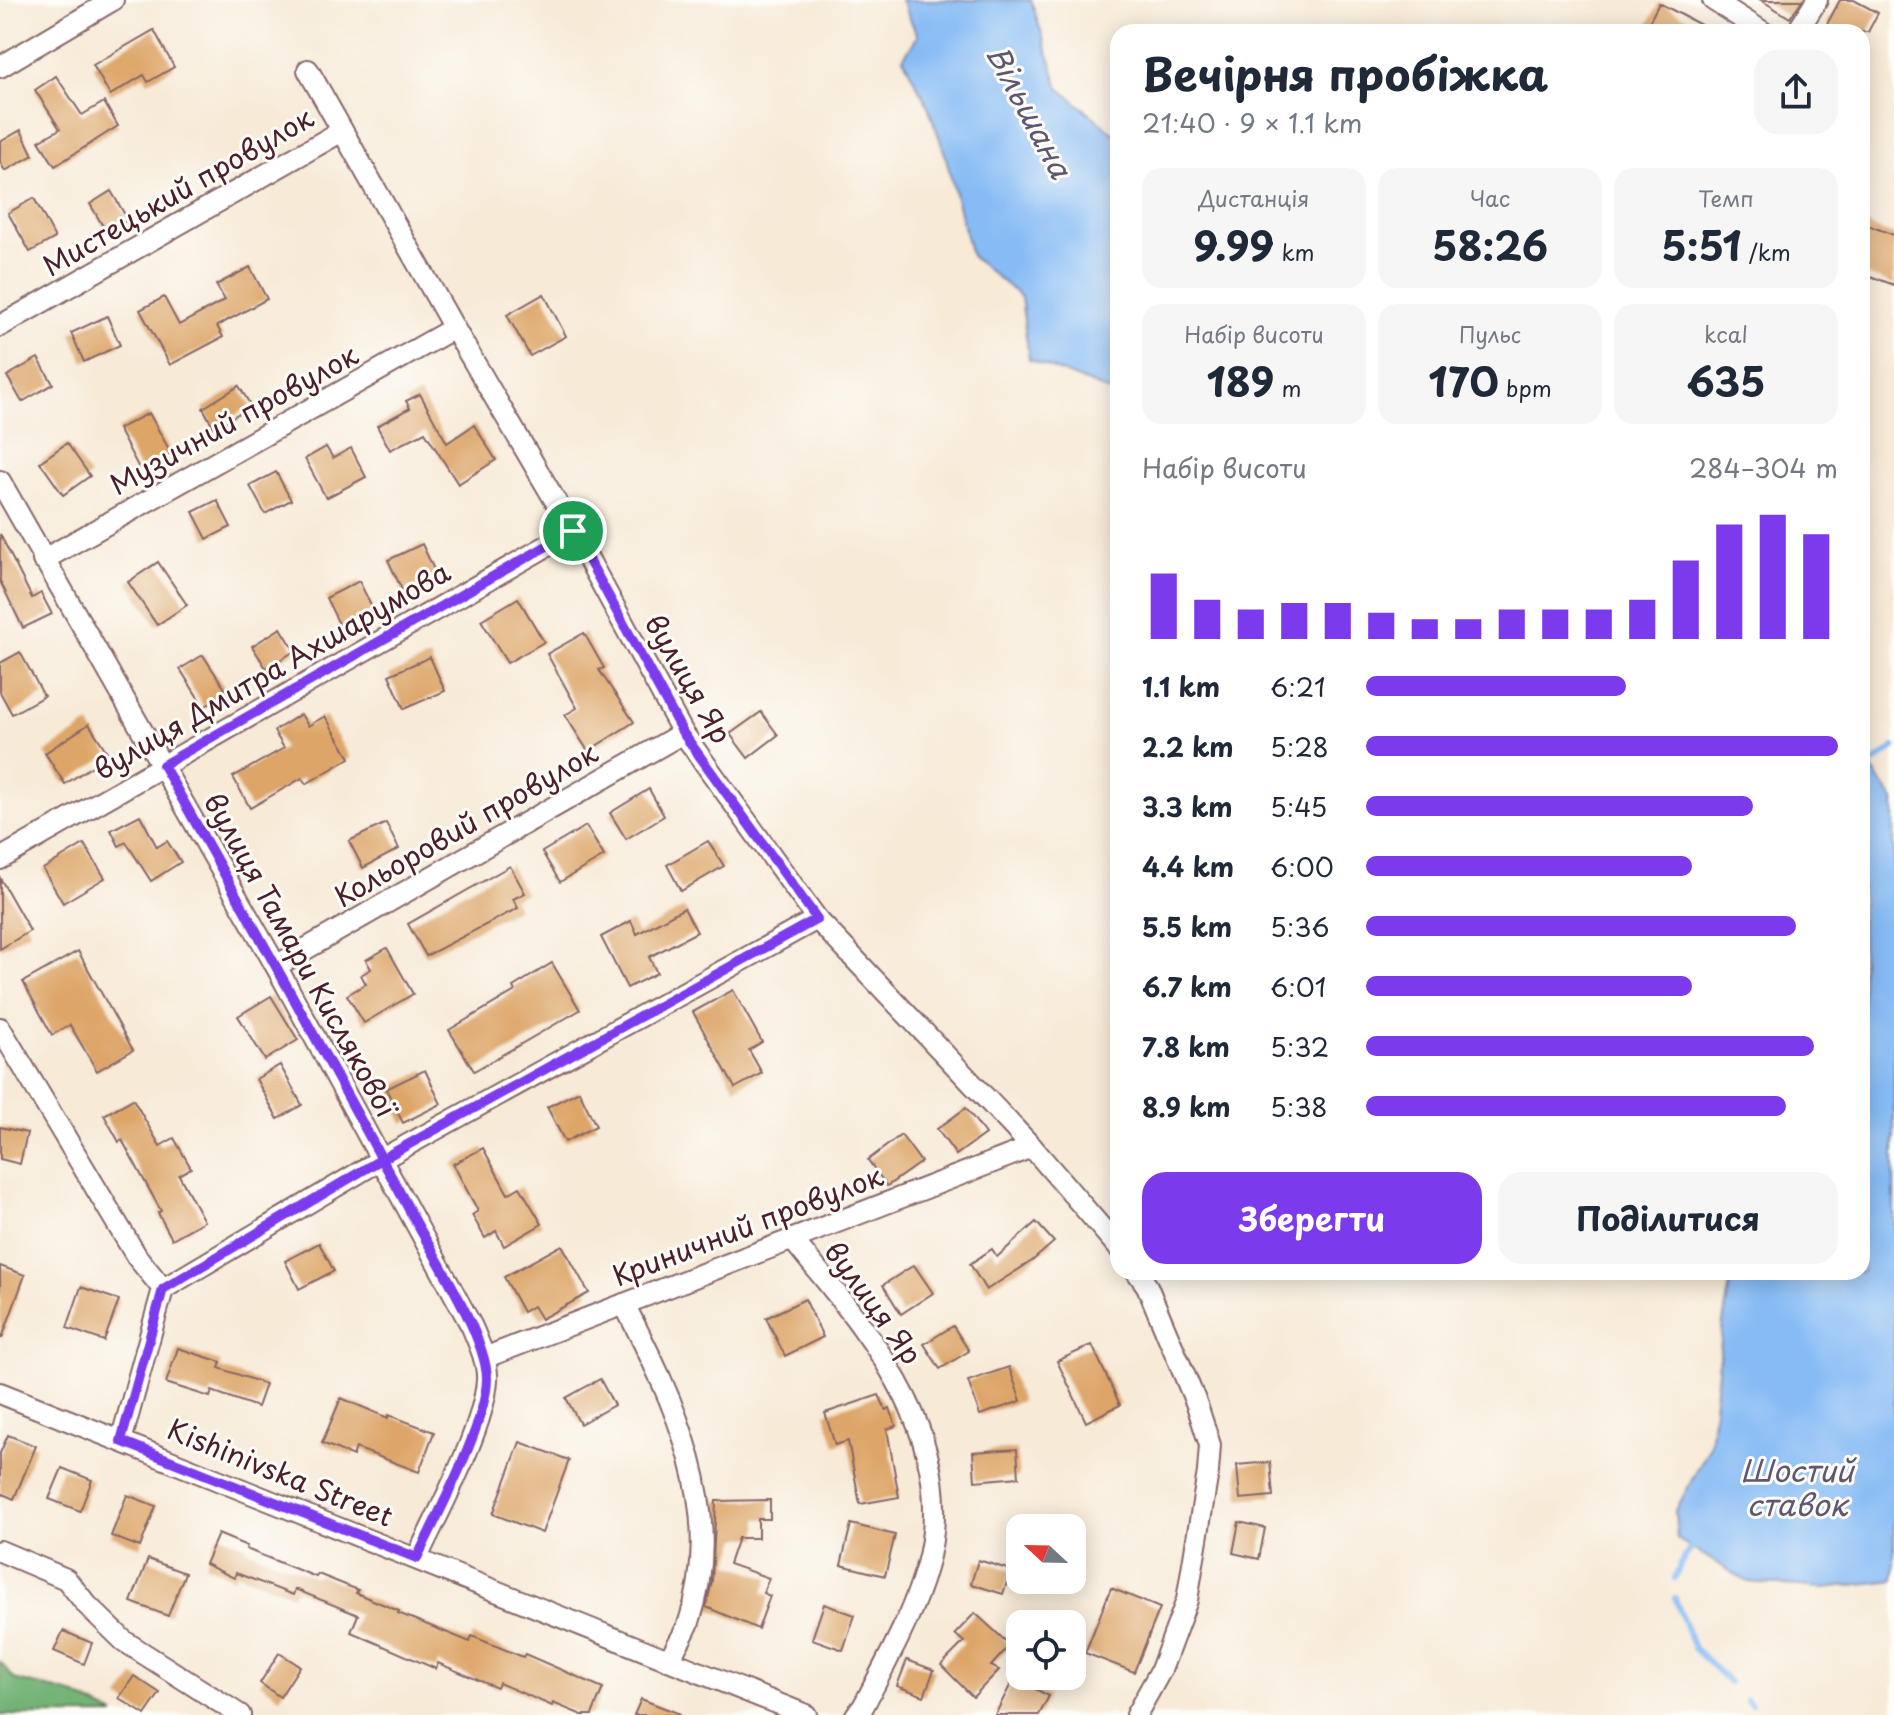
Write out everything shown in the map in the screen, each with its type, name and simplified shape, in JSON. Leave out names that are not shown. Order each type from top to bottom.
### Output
[{"type":"street","points":[[0,67],[113,0]]},
{"type":"street","points":[[1713,0],[1750,24]]},
{"type":"street","points":[[1802,24],[1817,0]]},
{"type":"street","name":"вулиця Яр","points":[[308,70],[573,531],[683,733],[817,919],[1032,1147],[1110,1238]]},
{"type":"street","name":"Мистецький провулок","points":[[0,326],[342,131]]},
{"type":"street","name":"Музичний провулок","points":[[43,560],[454,328]]},
{"type":"street","name":"вулиця Тамари Кислякової","points":[[0,481],[276,966],[472,1327],[484,1358],[487,1380],[479,1415],[463,1459],[417,1558]]},
{"type":"street","name":"вулиця Дмитра Ахшарумова","points":[[0,859],[573,531]]},
{"type":"street","name":"Кольоровий провулок","points":[[276,966],[683,733]]},
{"type":"street","points":[[121,1441],[163,1289],[382,1159],[817,919]]},
{"type":"street","points":[[0,1028],[137,1257],[163,1289]]},
{"type":"street","name":"Криничний провулок","points":[[484,1358],[1032,1147]]},
{"type":"street","name":"вулиця Яр","points":[[792,1239],[844,1300],[891,1371],[918,1423],[928,1455],[934,1496],[934,1531],[926,1568],[910,1613],[863,1707],[856,1715]]},
{"type":"street","points":[[1136,1715],[1161,1670],[1187,1600],[1210,1445],[1197,1405],[1142,1280]]},
{"type":"street","points":[[624,1304],[661,1376],[677,1418],[694,1473],[703,1519],[694,1600],[688,1624],[669,1660]]},
{"type":"street","name":"Kishinivska Street","points":[[0,1393],[806,1715]]},
{"type":"street","points":[[0,1551],[66,1579],[87,1605],[124,1641],[240,1715]]},
{"type":"green space","points":[[0,1661],[14,1679],[76,1695],[115,1715],[0,1715]]},
{"type":"water","points":[[901,0],[1031,0],[1059,88],[1110,130],[1110,392],[1029,359],[1021,297],[971,256],[945,154],[928,106],[903,58],[918,36]]},
{"type":"water","name":"Шостий ставок","points":[[1870,766],[1894,800],[1894,1580],[1824,1588],[1748,1582],[1677,1539],[1675,1512],[1710,1446],[1731,1280],[1870,1280]]},
{"type":"building","points":[[1761,0],[1802,0],[1790,18]]},
{"type":"building","points":[[1840,0],[1854,0],[1878,13],[1870,28],[1870,24],[1827,24]]},
{"type":"building","points":[[1659,3],[1699,24],[1648,24]]},
{"type":"building","points":[[154,30],[174,67],[148,82],[144,75],[110,95],[93,65]]},
{"type":"building","points":[[56,76],[82,115],[104,102],[118,126],[55,166],[39,141],[60,129],[35,90]]},
{"type":"building","points":[[21,130],[33,155],[5,171],[0,162],[0,142]]},
{"type":"building","points":[[111,191],[128,220],[107,233],[90,204]]},
{"type":"building","points":[[34,198],[55,238],[30,252],[8,213]]},
{"type":"building","points":[[1870,226],[1894,235],[1894,285],[1870,276]]},
{"type":"building","points":[[250,267],[267,299],[217,326],[223,337],[170,365],[140,310],[164,297],[179,325],[225,300],[216,285]]},
{"type":"building","points":[[544,294],[566,336],[530,356],[507,315]]},
{"type":"building","points":[[107,316],[120,345],[84,362],[71,333]]},
{"type":"building","points":[[38,358],[53,384],[22,402],[7,376]]},
{"type":"building","points":[[239,386],[251,406],[214,428],[203,408]]},
{"type":"building","points":[[420,394],[447,443],[474,425],[496,460],[458,484],[425,432],[390,450],[377,426],[410,408],[406,401]]},
{"type":"building","points":[[149,413],[171,453],[140,470],[118,429]]},
{"type":"building","points":[[67,443],[90,476],[63,495],[40,462]]},
{"type":"building","points":[[326,447],[333,458],[351,448],[366,477],[326,498],[305,459]]},
{"type":"building","points":[[276,472],[291,500],[265,514],[250,486]]},
{"type":"building","points":[[217,500],[231,527],[207,539],[193,512]]},
{"type":"building","points":[[0,534],[32,598],[41,593],[52,614],[23,628],[0,581]]},
{"type":"building","points":[[422,544],[437,576],[403,592],[388,560]]},
{"type":"building","points":[[158,562],[187,605],[157,625],[128,582]]},
{"type":"building","points":[[359,581],[374,611],[341,628],[326,598]]},
{"type":"building","points":[[518,598],[544,642],[507,663],[481,620]]},
{"type":"building","points":[[281,628],[295,651],[266,668],[252,646]]},
{"type":"building","points":[[584,633],[604,668],[599,670],[634,722],[588,751],[565,715],[577,708],[547,654]]},
{"type":"building","points":[[20,652],[44,696],[12,714],[0,692],[0,663]]},
{"type":"building","points":[[203,655],[227,692],[204,707],[180,669]]},
{"type":"building","points":[[430,657],[445,691],[404,709],[389,675]]},
{"type":"building","points":[[761,712],[778,735],[748,758],[730,734]]},
{"type":"building","points":[[301,714],[308,726],[325,716],[350,758],[306,784],[302,778],[250,808],[233,777],[284,748],[274,731]]},
{"type":"building","points":[[89,724],[109,755],[65,784],[45,753]]},
{"type":"building","points":[[649,789],[664,816],[626,839],[610,813]]},
{"type":"building","points":[[140,815],[157,847],[167,841],[181,862],[151,881],[126,842],[119,846],[111,830]]},
{"type":"building","points":[[386,823],[399,849],[363,868],[349,841]]},
{"type":"building","points":[[586,826],[604,856],[560,882],[542,852]]},
{"type":"building","points":[[708,841],[724,866],[681,891],[667,865]]},
{"type":"building","points":[[84,844],[105,878],[63,903],[43,869]]},
{"type":"building","points":[[510,866],[525,893],[513,899],[518,908],[426,956],[408,924]]},
{"type":"building","points":[[0,878],[30,931],[0,949]]},
{"type":"building","points":[[684,908],[697,932],[649,957],[657,973],[627,988],[601,937],[631,921],[637,934]]},
{"type":"building","points":[[387,948],[413,994],[364,1023],[347,995],[366,984],[361,975],[371,969],[366,960]]},
{"type":"building","points":[[78,951],[133,1050],[97,1071],[70,1025],[52,1035],[23,982]]},
{"type":"building","points":[[552,963],[580,1010],[474,1071],[449,1030],[515,991],[513,987]]},
{"type":"building","points":[[733,990],[762,1042],[749,1050],[762,1073],[735,1088],[693,1012]]},
{"type":"building","points":[[271,996],[298,1040],[265,1060],[238,1016]]},
{"type":"building","points":[[280,1065],[302,1105],[278,1119],[256,1079]]},
{"type":"building","points":[[425,1070],[441,1104],[403,1123],[386,1089]]},
{"type":"building","points":[[579,1091],[596,1126],[565,1142],[547,1107]]},
{"type":"building","points":[[133,1099],[160,1146],[174,1138],[191,1168],[179,1175],[204,1221],[172,1239],[158,1213],[161,1211],[122,1140],[119,1142],[104,1115]]},
{"type":"building","points":[[966,1108],[985,1134],[956,1155],[937,1129]]},
{"type":"building","points":[[0,1127],[27,1133],[20,1164],[0,1159]]},
{"type":"building","points":[[901,1135],[921,1162],[887,1186],[868,1160]]},
{"type":"building","points":[[483,1148],[508,1194],[520,1187],[542,1224],[504,1246],[496,1231],[485,1238],[472,1215],[478,1211],[453,1164]]},
{"type":"building","points":[[1036,1222],[1054,1242],[1032,1261],[986,1290],[970,1264],[992,1249],[997,1257]]},
{"type":"building","points":[[319,1243],[334,1271],[299,1289],[285,1261]]},
{"type":"building","points":[[562,1245],[589,1293],[541,1319],[533,1306],[523,1312],[504,1277]]},
{"type":"building","points":[[914,1265],[933,1293],[901,1314],[883,1285]]},
{"type":"building","points":[[0,1266],[25,1275],[2,1338],[0,1338]]},
{"type":"building","points":[[81,1287],[119,1300],[104,1341],[67,1328]]},
{"type":"building","points":[[805,1299],[823,1337],[785,1356],[766,1318]]},
{"type":"building","points":[[953,1326],[969,1351],[940,1369],[924,1344]]},
{"type":"building","points":[[1092,1345],[1120,1405],[1086,1422],[1057,1361]]},
{"type":"building","points":[[178,1348],[221,1362],[219,1368],[265,1384],[257,1407],[212,1391],[210,1397],[166,1383]]},
{"type":"building","points":[[1009,1367],[1021,1401],[980,1415],[968,1381]]},
{"type":"building","points":[[600,1379],[614,1405],[580,1424],[566,1398]]},
{"type":"building","points":[[879,1395],[886,1410],[890,1408],[896,1426],[887,1429],[899,1497],[860,1504],[848,1441],[835,1445],[825,1413]]},
{"type":"building","points":[[341,1398],[388,1418],[389,1415],[434,1432],[419,1472],[356,1448],[353,1456],[322,1443]]},
{"type":"building","points":[[8,1435],[36,1446],[14,1499],[0,1493],[0,1453]]},
{"type":"building","points":[[520,1442],[569,1460],[542,1533],[493,1514]]},
{"type":"building","points":[[1017,1449],[1019,1477],[975,1481],[973,1452]]},
{"type":"building","points":[[1270,1462],[1273,1496],[1240,1499],[1237,1465]]},
{"type":"building","points":[[62,1468],[92,1480],[80,1511],[49,1499]]},
{"type":"building","points":[[127,1495],[156,1506],[140,1547],[111,1536]]},
{"type":"building","points":[[770,1500],[770,1519],[758,1519],[758,1538],[738,1538],[729,1564],[769,1578],[763,1593],[770,1596],[758,1629],[706,1607],[712,1581],[716,1501]]},
{"type":"building","points":[[1239,1522],[1265,1528],[1259,1559],[1233,1553]]},
{"type":"building","points":[[851,1524],[895,1535],[885,1576],[841,1565]]},
{"type":"building","points":[[218,1534],[247,1546],[246,1549],[316,1577],[318,1574],[358,1590],[356,1593],[398,1613],[470,1642],[472,1636],[523,1657],[525,1654],[603,1688],[592,1715],[582,1715],[553,1703],[552,1706],[499,1683],[497,1688],[438,1663],[436,1669],[351,1632],[358,1615],[295,1589],[293,1595],[236,1573],[234,1578],[205,1564]]},
{"type":"building","points":[[148,1559],[185,1573],[168,1616],[131,1602]]},
{"type":"building","points":[[978,1560],[1006,1568],[1003,1594],[971,1584]]},
{"type":"building","points":[[1111,1588],[1160,1608],[1134,1672],[1086,1653]]},
{"type":"building","points":[[824,1604],[855,1615],[843,1650],[812,1639]]},
{"type":"building","points":[[975,1613],[1006,1641],[1006,1649],[991,1666],[999,1670],[973,1697],[941,1665],[964,1642],[955,1634]]},
{"type":"building","points":[[63,1631],[92,1643],[84,1664],[54,1651]]},
{"type":"building","points":[[279,1653],[300,1666],[280,1697],[260,1683]]},
{"type":"building","points":[[907,1660],[934,1670],[924,1696],[897,1686]]},
{"type":"building","points":[[134,1676],[160,1693],[145,1715],[119,1698]]},
{"type":"building","points":[[1008,1690],[1037,1690],[1049,1696],[1039,1715],[995,1715]]},
{"type":"building","points":[[641,1699],[680,1714],[634,1715]]},
{"type":"waterway","points":[[1870,766],[1894,747]]},
{"type":"waterway","name":"Вільшана","points":[[1675,1579],[1680,1564],[1695,1542]]},
{"type":"waterway","name":"Вільшана","points":[[1675,1598],[1694,1648],[1729,1682]]},
{"type":"waterway","name":"Вільшана","points":[[1747,1700],[1751,1704]]},
{"type":"route","points":[[573,531],[163,765],[382,1159],[472,1327],[484,1358],[487,1380],[479,1415],[463,1459],[417,1558],[121,1441],[163,1289],[382,1159],[817,919],[683,733],[573,531]]}]
